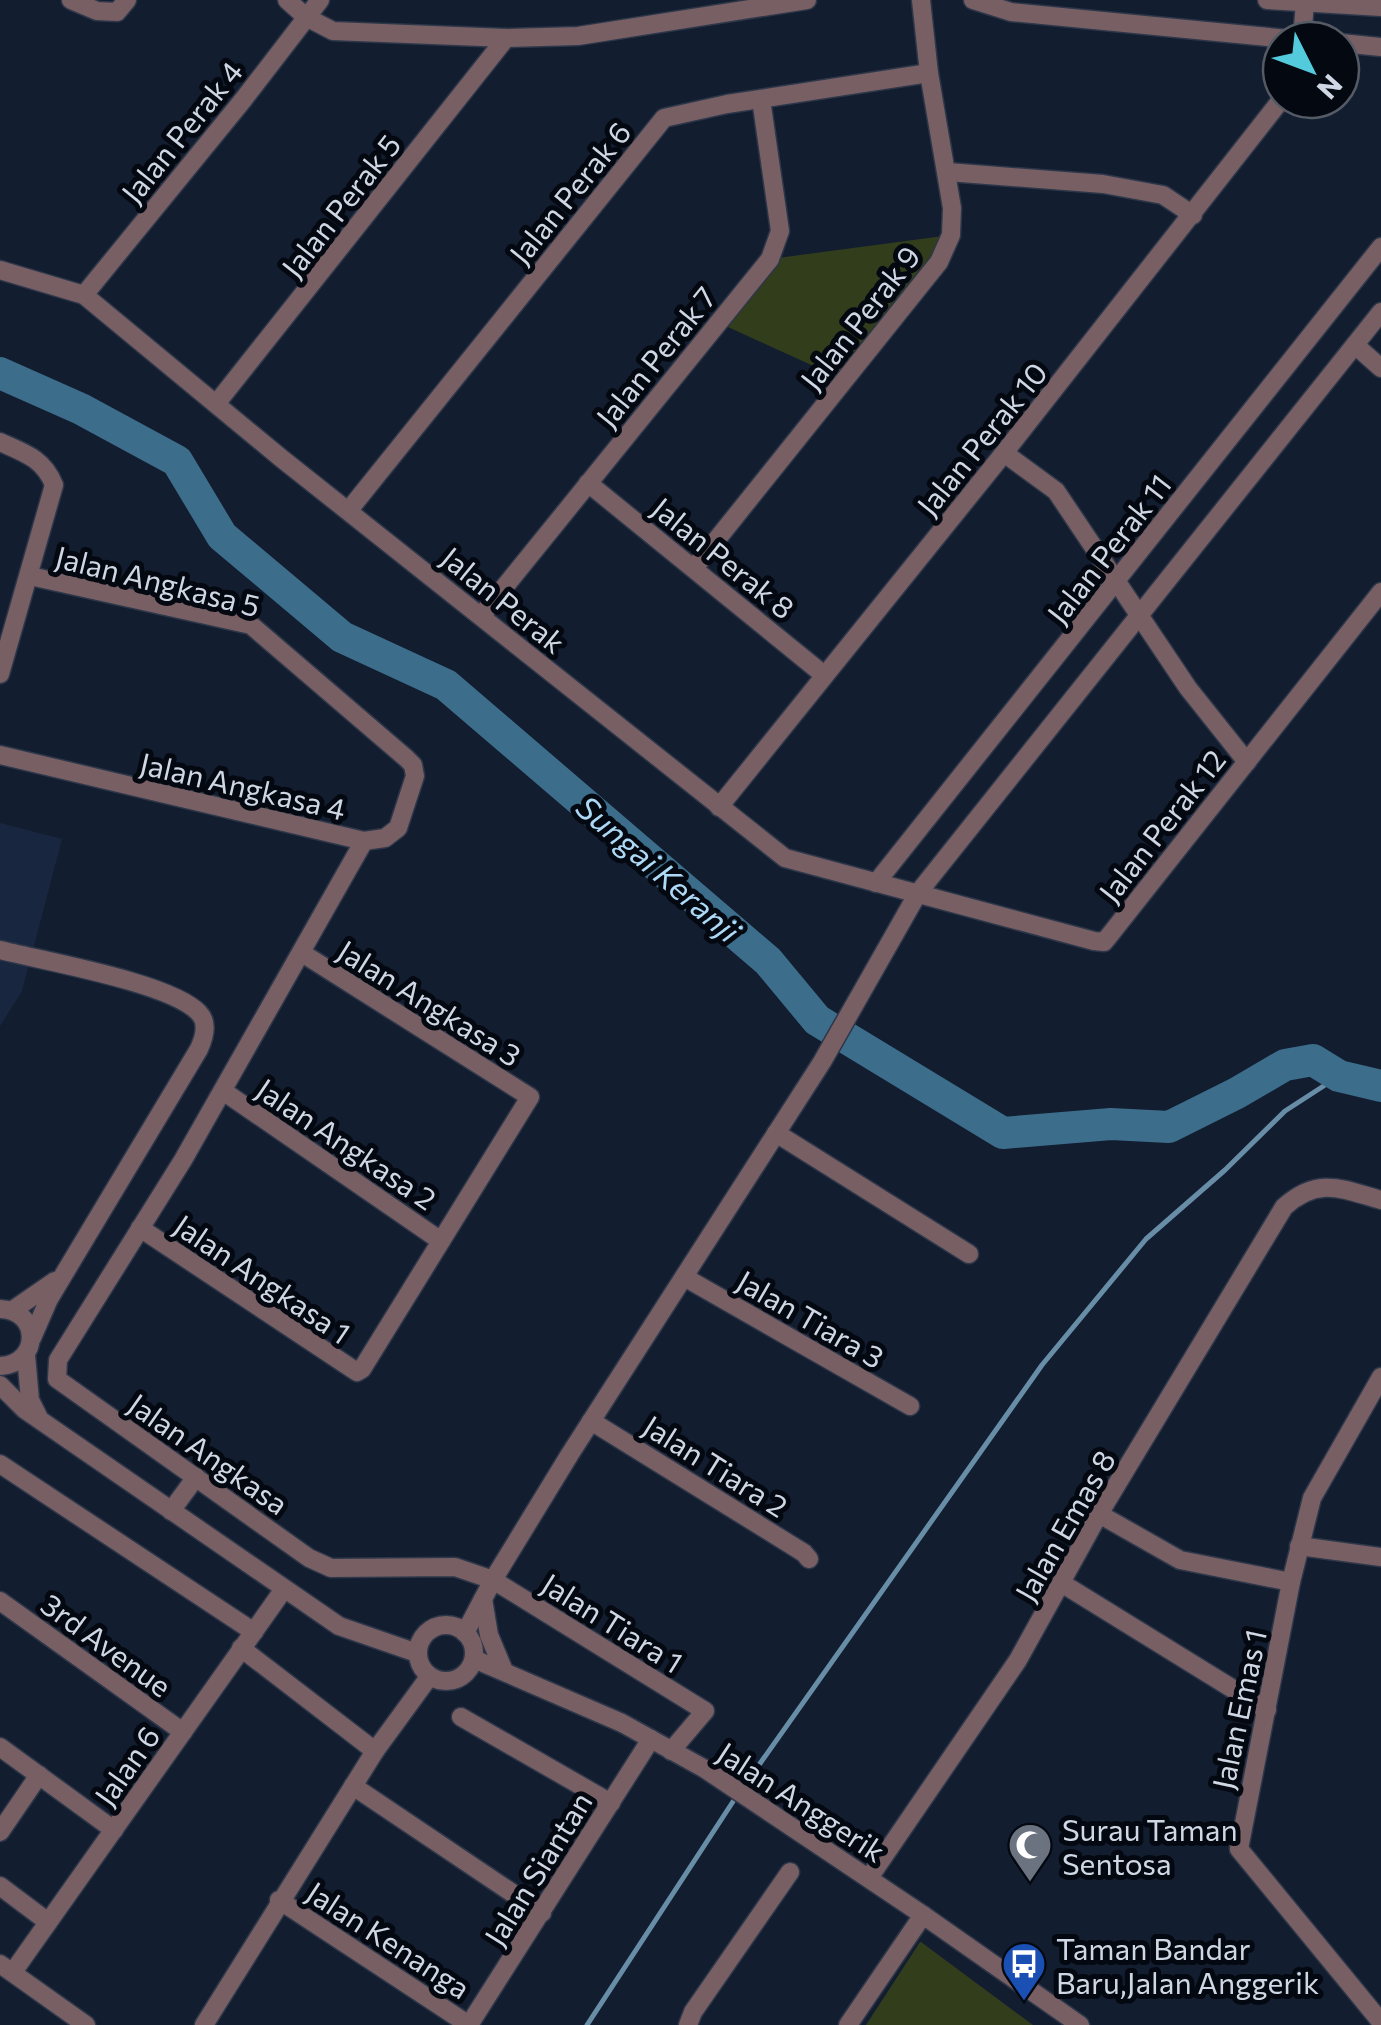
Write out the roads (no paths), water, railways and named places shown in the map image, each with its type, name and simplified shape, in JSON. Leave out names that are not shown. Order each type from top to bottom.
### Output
[{"type":"street","points":[[71,0],[96,11],[117,12],[127,0]]},
{"type":"street","points":[[287,0],[306,17],[333,31],[506,38],[578,36],[807,0]]},
{"type":"street","name":"Jalan Perak 4","points":[[84,295],[320,0]]},
{"type":"street","name":"Jalan Perak 9","points":[[694,568],[940,262],[951,234],[952,208],[928,73],[921,0]]},
{"type":"street","points":[[973,0],[1010,12],[1261,36]]},
{"type":"street","points":[[1267,0],[1380,5]]},
{"type":"street","name":"Jalan Perak 5","points":[[216,404],[506,38]]},
{"type":"street","name":"Jalan Perak 6","points":[[349,510],[664,118],[928,73]]},
{"type":"street","name":"Jalan Perak 7","points":[[481,616],[770,259],[780,231],[760,99]]},
{"type":"street","name":"Jalan Perak 10","points":[[719,806],[1004,454],[1266,120]]},
{"type":"street","points":[[948,172],[1102,184],[1162,195],[1193,215]]},
{"type":"street","name":"Jalan Perak 11","points":[[876,882],[1381,248]]},
{"type":"street","points":[[0,270],[84,295]]},
{"type":"street","name":"Jalan Perak","points":[[84,295],[785,858],[918,892]]},
{"type":"street","points":[[465,1632],[492,1580],[591,1421],[822,1062],[918,892],[1381,312]]},
{"type":"street","points":[[1355,345],[1381,368]]},
{"type":"street","points":[[0,442],[34,456],[48,469],[54,486],[0,674]]},
{"type":"street","points":[[1004,454],[1056,491],[1188,688],[1247,762]]},
{"type":"street","name":"Jalan Perak 8","points":[[588,483],[824,675]]},
{"type":"street","name":"Jalan Angkasa 5","points":[[30,576],[252,625],[406,758]]},
{"type":"street","name":"Jalan Perak 12","points":[[918,892],[1104,942],[1381,592]]},
{"type":"street","name":"Jalan Angkasa 4","points":[[0,756],[364,841],[384,838],[398,828],[414,776],[406,758]]},
{"type":"street","points":[[140,1228],[223,1091],[364,841]]},
{"type":"street","points":[[0,950],[155,989],[184,1002],[204,1020],[200,1049],[64,1274],[29,1346],[11,1365],[0,1366]]},
{"type":"street","name":"Jalan Angkasa 3","points":[[302,953],[530,1097],[441,1240]]},
{"type":"street","name":"Jalan Angkasa 2","points":[[223,1091],[441,1240]]},
{"type":"street","points":[[776,1133],[969,1254]]},
{"type":"street","name":"Jalan Emas 8","points":[[868,1878],[1018,1660],[1100,1514],[1284,1207],[1299,1194],[1331,1186],[1381,1200]]},
{"type":"street","name":"Jalan Angkasa 1","points":[[140,1228],[357,1372],[441,1240]]},
{"type":"street","name":"Jalan Angkasa","points":[[140,1228],[58,1360],[57,1378],[310,1558],[331,1568]]},
{"type":"street","points":[[4,1308],[64,1274]]},
{"type":"street","name":"Jalan Tiara 3","points":[[684,1277],[910,1406]]},
{"type":"street","points":[[4,1308],[27,1321],[30,1400],[40,1420]]},
{"type":"street","points":[[0,1385],[24,1410],[339,1626],[417,1653]]},
{"type":"street","name":"Jalan Emas 1","points":[[1379,1385],[1312,1498],[1239,1848],[1374,1998],[1381,2022]]},
{"type":"street","name":"Jalan Tiara 2","points":[[591,1421],[809,1559]]},
{"type":"street","points":[[0,1464],[254,1632]]},
{"type":"street","points":[[171,1511],[196,1477]]},
{"type":"street","points":[[1100,1514],[1180,1560],[1292,1582]]},
{"type":"street","points":[[1300,1546],[1381,1557]]},
{"type":"street","name":"Jalan Tiara 1","points":[[331,1568],[455,1567],[492,1580],[705,1711],[671,1751]]},
{"type":"street","points":[[1063,1584],[1267,1710]]},
{"type":"street","name":"Jalan 6","points":[[6,1968],[48,1922],[284,1589]]},
{"type":"street","points":[[482,1599],[489,1635],[504,1671]]},
{"type":"street","name":"3rd Avenue","points":[[0,1601],[183,1732]]},
{"type":"street","points":[[448,1625],[465,1632],[474,1649],[474,1659],[456,1680],[447,1682],[429,1677],[418,1662],[417,1653],[418,1644],[430,1630],[448,1625]]},
{"type":"street","points":[[242,1648],[375,1751]]},
{"type":"street","name":"Jalan Anggerik","points":[[474,1659],[622,1723],[705,1770],[924,1915],[1080,2025]]},
{"type":"street","points":[[213,2022],[279,1900],[375,1751],[429,1677]]},
{"type":"street","points":[[461,1717],[611,1803]]},
{"type":"street","name":"Jalan Siantan","points":[[469,2025],[651,1739]]},
{"type":"street","points":[[0,1747],[114,1830]]},
{"type":"street","points":[[0,1832],[40,1775]]},
{"type":"street","points":[[353,1786],[542,1913]]},
{"type":"street","points":[[688,2025],[693,2012],[790,1872]]},
{"type":"street","points":[[0,1886],[48,1922]]},
{"type":"street","name":"Jalan Kenanga","points":[[279,1900],[469,2025]]},
{"type":"street","points":[[848,2025],[924,1915]]},
{"type":"street","points":[[6,1968],[86,2025]]},
{"type":"waterway","name":"Sungai Keranji","points":[[0,373],[81,409],[177,461],[222,536],[342,637],[446,685],[768,961],[817,1020],[1003,1133],[1111,1124],[1169,1127],[1285,1065],[1313,1060],[1339,1076],[1381,1086]]},
{"type":"waterway","points":[[742,1789],[1042,1365],[1146,1239],[1285,1111],[1339,1076]]},
{"type":"waterway","points":[[587,2025],[736,1797]]},
{"type":"place","name":"Surau Taman Sentosa","points":[[1030,1883]]},
{"type":"place","name":"Taman Bandar Baru,Jalan Anggerik","points":[[1024,2002]]}]
